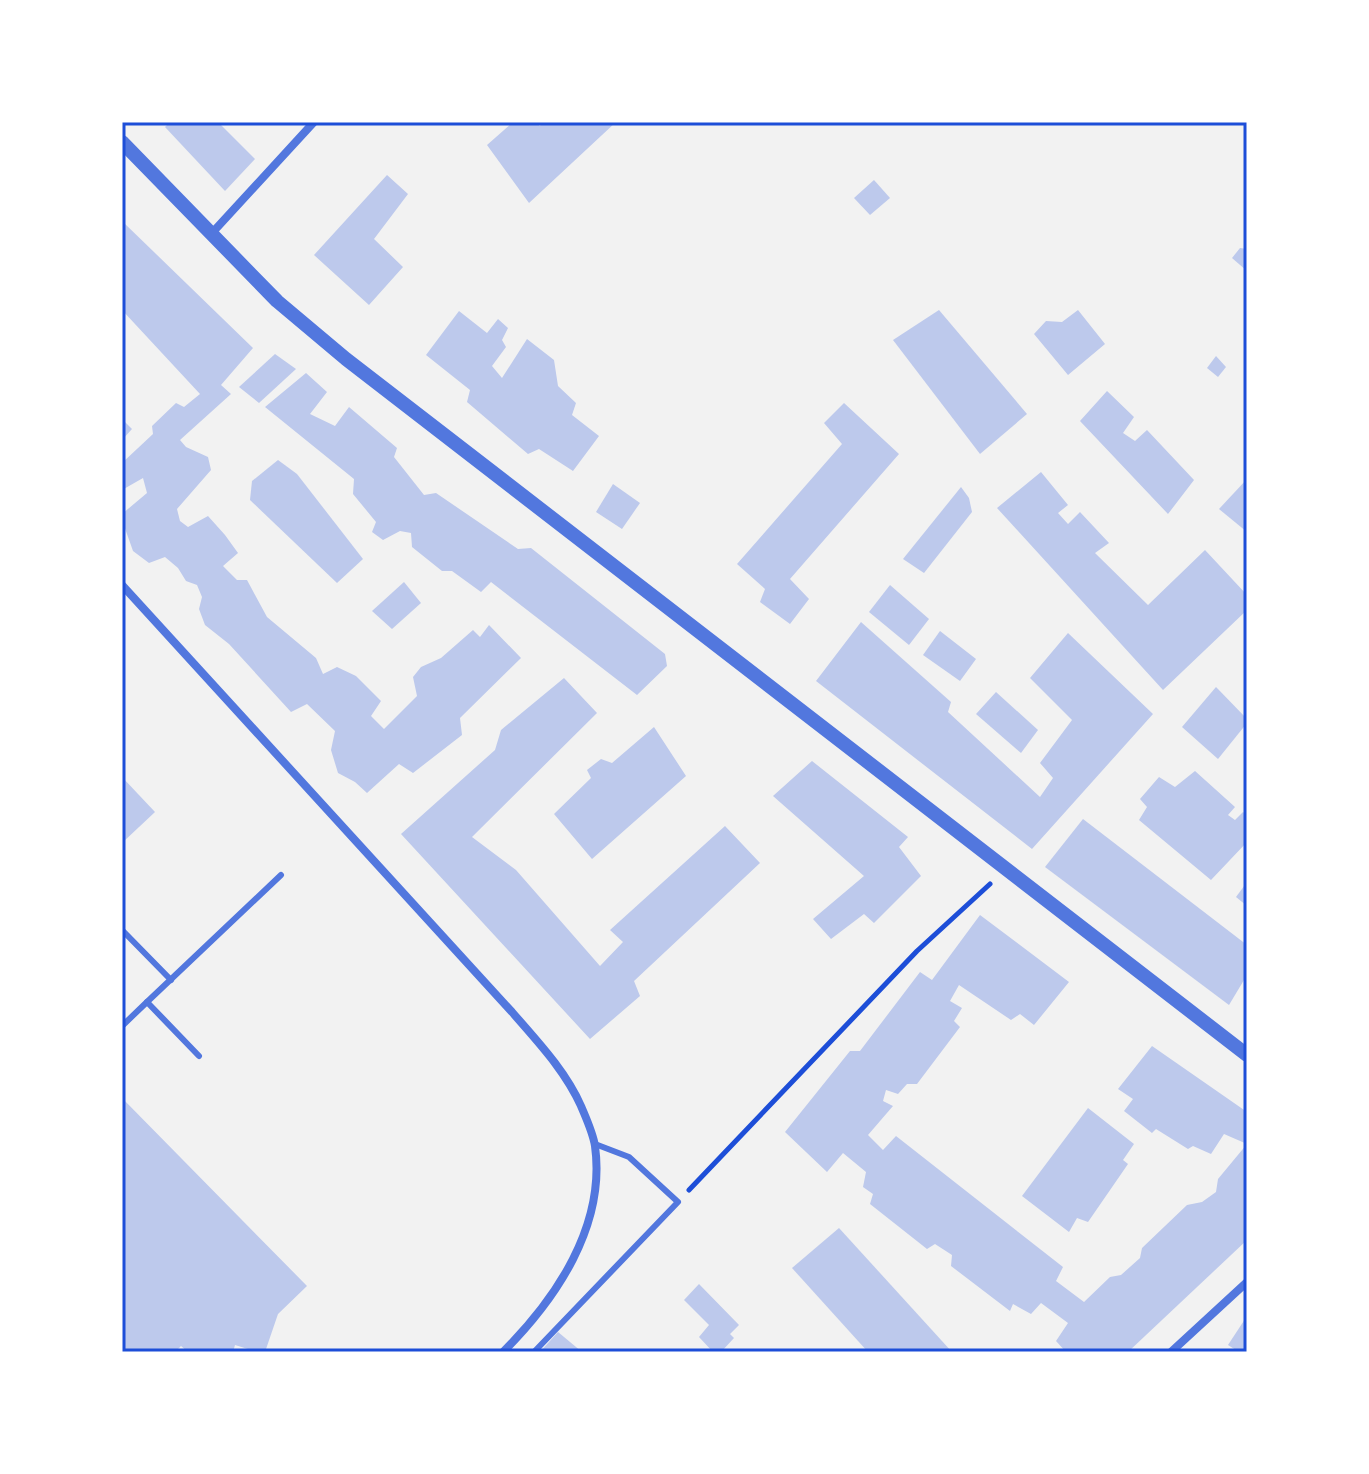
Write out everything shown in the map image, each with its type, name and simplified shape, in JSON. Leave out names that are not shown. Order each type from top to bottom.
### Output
[{"type":"street","points":[[212,233],[314,122]]},
{"type":"street","points":[[122,142],[277,301],[346,359],[1247,1055]]},
{"type":"street","points":[[122,585],[481,978],[559,1068],[580,1104],[595,1144],[596,1188],[582,1241],[556,1288],[526,1329],[503,1352]]},
{"type":"street","points":[[1171,1352],[1247,1282]]},
{"type":"lane","points":[[122,1026],[281,875]]},
{"type":"lane","points":[[122,930],[171,980]]},
{"type":"lane","points":[[147,1002],[199,1056]]},
{"type":"lane","points":[[534,1352],[678,1202],[629,1157],[595,1144]]},
{"type":"path","points":[[678,1202],[917,951],[1006,869]]},
{"type":"building","points":[[170,122],[218,122],[255,159],[225,191],[165,127]]},
{"type":"building","points":[[513,122],[535,122],[540,126],[542,122],[616,122],[529,203],[487,145]]},
{"type":"building","points":[[387,175],[408,194],[374,239],[403,267],[369,305],[314,255]]},
{"type":"building","points":[[874,180],[890,198],[870,215],[854,198]]},
{"type":"building","points":[[122,221],[253,348],[221,385],[231,394],[180,440],[186,447],[208,457],[211,470],[177,509],[180,521],[188,527],[208,516],[225,535],[238,553],[223,566],[237,580],[247,580],[267,617],[316,658],[323,674],[337,667],[356,676],[381,701],[371,716],[384,729],[417,696],[413,677],[421,667],[441,658],[473,630],[480,637],[489,625],[521,658],[460,718],[462,735],[413,773],[399,764],[367,793],[338,773],[331,750],[335,731],[307,704],[291,712],[229,644],[205,625],[199,609],[202,597],[197,585],[186,581],[178,568],[165,557],[149,563],[133,551],[122,514],[147,493],[143,478],[122,490],[122,463],[153,434],[152,426],[176,403],[184,407],[200,394],[122,310]]},
{"type":"building","points":[[1240,248],[1247,249],[1247,271],[1232,258]]},
{"type":"building","points":[[939,310],[1027,414],[980,454],[893,340]]},
{"type":"building","points":[[1078,310],[1105,344],[1068,375],[1034,334],[1046,321],[1062,322]]},
{"type":"building","points":[[459,311],[487,333],[498,319],[508,328],[502,340],[506,347],[492,366],[502,378],[527,339],[554,360],[558,386],[576,403],[572,415],[599,436],[573,471],[539,449],[528,454],[467,402],[470,390],[426,355]]},
{"type":"building","points":[[275,354],[296,369],[259,403],[239,387]]},
{"type":"building","points":[[1216,356],[1226,367],[1218,377],[1207,368]]},
{"type":"building","points":[[306,373],[327,392],[310,414],[335,426],[349,407],[397,448],[394,457],[424,495],[436,493],[518,549],[531,548],[665,654],[667,666],[637,695],[491,582],[481,592],[452,571],[442,571],[412,547],[411,533],[400,531],[383,540],[372,532],[376,522],[353,494],[354,479],[265,407]]},
{"type":"building","points":[[1107,391],[1134,417],[1123,433],[1135,441],[1147,430],[1194,480],[1168,514],[1080,421]]},
{"type":"building","points":[[844,403],[899,454],[790,579],[809,599],[790,624],[760,602],[765,589],[737,564],[842,444],[824,423]]},
{"type":"building","points":[[122,419],[132,429],[122,440]]},
{"type":"building","points":[[278,460],[297,474],[363,559],[337,583],[250,500],[252,481]]},
{"type":"building","points":[[1041,472],[1068,505],[1058,513],[1068,524],[1080,512],[1109,543],[1095,553],[1148,605],[1205,550],[1247,595],[1247,610],[1163,690],[997,508]]},
{"type":"building","points":[[1247,479],[1247,532],[1219,509]]},
{"type":"building","points":[[613,484],[640,503],[622,529],[596,512]]},
{"type":"building","points":[[961,487],[969,498],[972,512],[924,573],[903,559]]},
{"type":"building","points":[[404,582],[421,603],[392,629],[372,611]]},
{"type":"building","points":[[890,585],[929,619],[909,645],[869,612]]},
{"type":"building","points":[[861,622],[951,702],[948,712],[1040,797],[1053,778],[1040,763],[1072,720],[1030,678],[1068,633],[1153,714],[1032,849],[816,681]]},
{"type":"building","points":[[940,631],[976,659],[960,681],[923,655]]},
{"type":"building","points":[[564,678],[597,713],[472,837],[516,870],[600,966],[623,942],[610,930],[725,826],[760,863],[634,981],[640,996],[590,1039],[401,834],[495,750],[501,730]]},
{"type":"building","points":[[1216,687],[1247,719],[1218,759],[1182,727]]},
{"type":"building","points":[[996,692],[1038,730],[1021,753],[976,714]]},
{"type":"building","points":[[654,727],[686,776],[592,859],[554,814],[591,778],[587,770],[601,759],[612,763]]},
{"type":"building","points":[[812,761],[908,837],[899,847],[921,876],[874,923],[864,914],[831,939],[813,919],[864,876],[773,796]]},
{"type":"building","points":[[1195,771],[1235,807],[1228,815],[1235,820],[1243,812],[1247,815],[1247,842],[1211,880],[1139,820],[1147,807],[1140,799],[1159,777],[1175,787]]},
{"type":"building","points":[[122,777],[155,812],[122,843]]},
{"type":"building","points":[[1083,819],[1247,945],[1247,975],[1229,1005],[1045,867]]},
{"type":"building","points":[[1247,882],[1247,906],[1236,897]]},
{"type":"building","points":[[980,915],[1069,982],[1034,1025],[1020,1014],[1011,1020],[959,985],[950,1001],[962,1008],[954,1021],[960,1027],[917,1084],[907,1084],[898,1094],[886,1090],[883,1101],[893,1106],[868,1135],[883,1150],[896,1136],[1063,1267],[1056,1281],[1084,1302],[1110,1277],[1121,1275],[1140,1258],[1142,1248],[1187,1205],[1202,1202],[1216,1192],[1218,1179],[1247,1144],[1247,1240],[1128,1352],[1066,1352],[1056,1341],[1068,1323],[1041,1303],[1031,1314],[1013,1304],[1010,1311],[951,1266],[952,1255],[935,1244],[927,1249],[870,1204],[873,1194],[863,1187],[866,1172],[843,1153],[827,1172],[785,1132],[850,1051],[860,1051],[920,972],[932,980]]},
{"type":"building","points":[[1152,1046],[1247,1112],[1247,1144],[1224,1134],[1211,1154],[1193,1146],[1188,1149],[1156,1129],[1152,1133],[1124,1111],[1133,1099],[1118,1089]]},
{"type":"building","points":[[122,1098],[307,1286],[278,1314],[265,1352],[235,1345],[233,1352],[188,1352],[181,1346],[175,1352],[122,1352]]},
{"type":"building","points":[[1088,1108],[1134,1144],[1123,1160],[1128,1164],[1088,1222],[1077,1218],[1069,1232],[1022,1196]]},
{"type":"building","points":[[839,1228],[952,1352],[868,1352],[792,1268]]},
{"type":"building","points":[[699,1284],[739,1325],[730,1334],[734,1338],[721,1352],[713,1352],[699,1337],[709,1325],[684,1300]]},
{"type":"building","points":[[1247,1316],[1247,1352],[1239,1352],[1228,1345]]},
{"type":"building","points":[[558,1332],[582,1352],[540,1352]]}]
